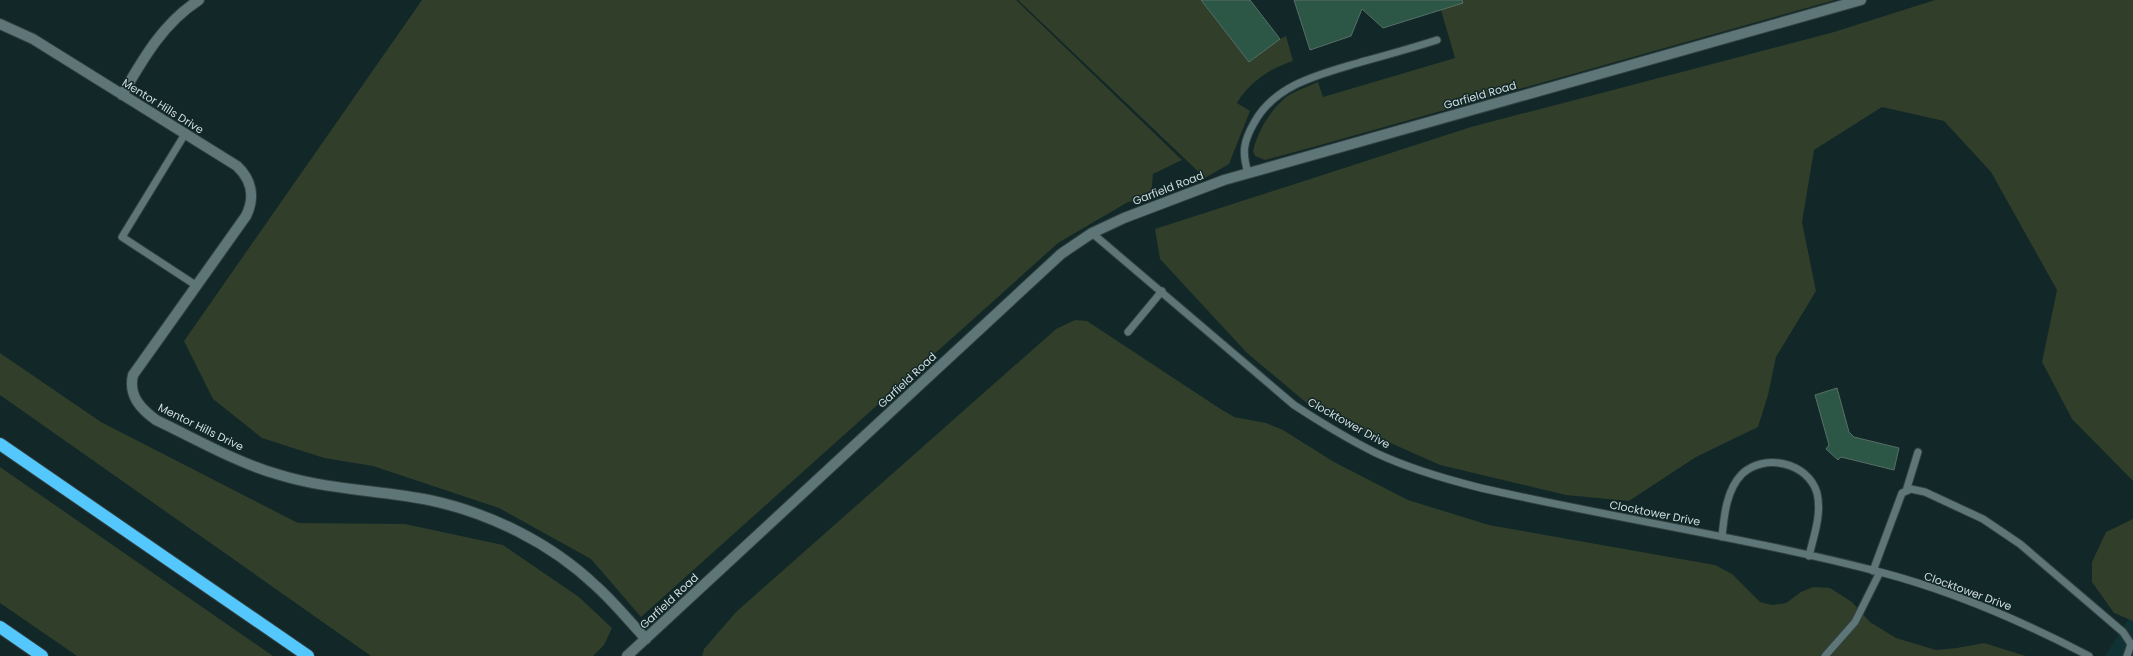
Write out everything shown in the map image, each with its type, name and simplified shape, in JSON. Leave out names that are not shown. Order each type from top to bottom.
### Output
[{"type":"highway","points":[[0,444],[308,656]]},
{"type":"highway","points":[[0,627],[42,656]]},
{"type":"street","points":[[122,96],[143,59],[160,34],[199,0]]},
{"type":"street","name":"Garfield Road","points":[[627,656],[1061,254],[1092,233],[1138,212],[1208,185],[1861,0]]},
{"type":"street","name":"Mentor Hills Drive","points":[[0,24],[33,39],[185,134],[244,173],[248,180],[252,199],[244,220],[133,375],[132,390],[135,399],[147,413],[156,420],[251,465],[280,475],[323,486],[430,500],[470,512],[516,531],[540,544],[579,571],[597,586],[646,639]]},
{"type":"lane","points":[[1248,173],[1243,152],[1251,127],[1260,112],[1282,92],[1307,79],[1437,40]]},
{"type":"lane","points":[[185,134],[122,237],[197,286]]},
{"type":"lane","name":"Clocktower Drive","points":[[1092,233],[1162,291],[1260,378],[1294,405],[1326,426],[1376,453],[1432,475],[1481,488],[1722,537],[1877,571],[1954,596],[2026,624],[2089,656]]},
{"type":"lane","points":[[1128,332],[1162,291]]},
{"type":"lane","points":[[1906,491],[1918,452]]},
{"type":"lane","points":[[1722,537],[1730,494],[1741,475],[1752,467],[1766,461],[1778,462],[1794,467],[1807,477],[1816,492],[1819,514],[1809,556]]},
{"type":"lane","points":[[1825,656],[1855,622],[1877,571],[1902,493],[1911,489],[1925,492],[1983,519],[2020,544],[2123,632],[2131,644],[2127,656]]},
{"type":"shaded area","points":[[2133,612],[2133,656],[2105,656]]},
{"type":"green space","points":[[422,0],[1016,0],[1182,160],[1153,174],[1151,197],[1128,202],[1058,243],[641,617],[591,559],[499,508],[373,466],[324,458],[262,438],[213,399],[184,341]]},
{"type":"green space","points":[[1018,0],[1201,0],[1249,62],[1286,36],[1293,61],[1261,77],[1242,95],[1237,103],[1250,111],[1229,164],[1205,178]]},
{"type":"green space","points":[[1438,0],[1835,0],[1265,160],[1255,156],[1253,151],[1255,144],[1265,122],[1279,103],[1296,91],[1318,82],[1323,97],[1455,58]]},
{"type":"green space","points":[[1935,0],[2133,0],[2133,481],[2072,419],[2042,362],[2057,290],[1991,172],[1944,121],[1882,107],[1814,150],[1802,222],[1816,291],[1776,357],[1768,395],[1758,427],[1696,457],[1629,501],[1566,495],[1440,465],[1314,409],[1247,353],[1160,259],[1155,229],[1471,127],[1834,32]]},
{"type":"green space","points":[[1075,320],[1087,321],[1234,417],[1266,423],[1283,430],[1334,462],[1408,500],[1489,525],[1715,565],[1732,574],[1760,602],[1772,605],[1786,603],[1801,592],[1813,587],[1830,588],[1852,602],[1870,622],[1896,638],[1936,650],[1984,643],[2026,656],[702,656],[704,649],[736,612],[1056,329]]},
{"type":"green space","points":[[0,353],[101,422],[298,523],[405,524],[503,545],[579,597],[612,628],[604,645],[593,656],[371,656],[0,395]]},
{"type":"green space","points":[[0,467],[273,656],[77,656],[0,603]]},
{"type":"green space","points":[[2133,519],[2133,621],[2114,613],[2092,582],[2092,562],[2106,532]]},
{"type":"building","points":[[1201,0],[1250,0],[1280,39],[1249,62]]},
{"type":"building","points":[[1294,0],[1462,0],[1463,3],[1383,28],[1362,9],[1351,36],[1310,50]]},
{"type":"building","points":[[1837,388],[1849,432],[1854,437],[1899,448],[1894,470],[1841,457],[1838,460],[1826,449],[1829,445],[1815,395]]}]
